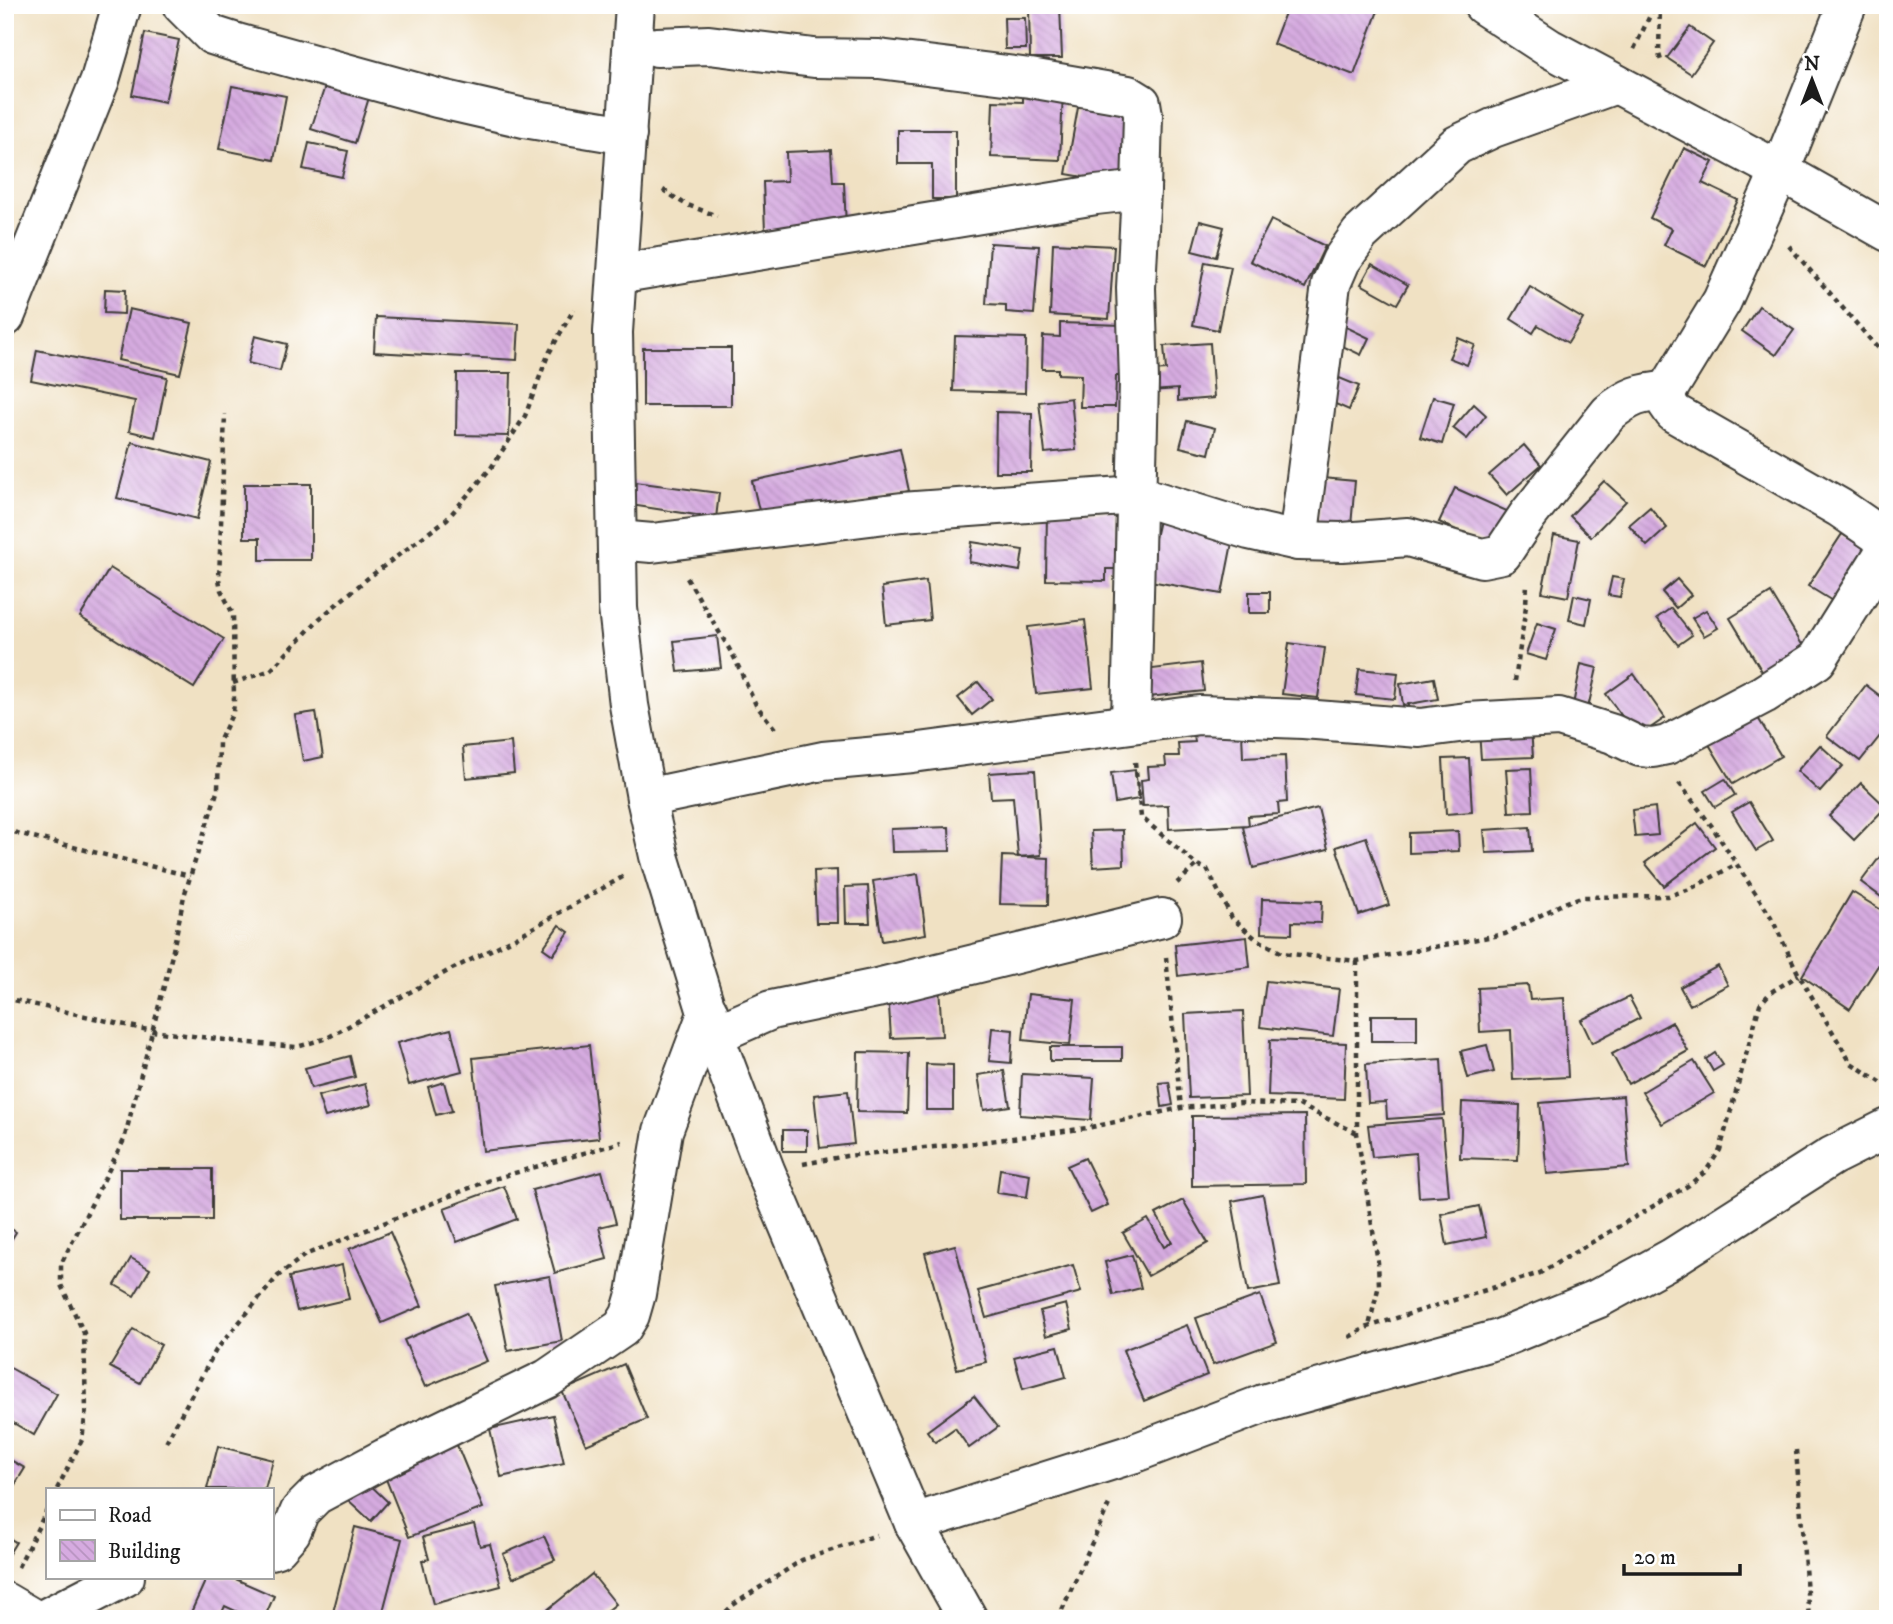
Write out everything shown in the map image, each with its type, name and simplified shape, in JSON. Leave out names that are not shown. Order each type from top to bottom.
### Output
[{"type":"street","points":[[5,317],[100,80],[122,5]]},
{"type":"street","points":[[182,5],[212,35],[237,44],[438,98],[524,118],[627,135]]},
{"type":"street","points":[[635,5],[613,332],[635,542],[618,608],[629,705],[646,798],[659,856],[711,1023],[765,1170],[914,1522],[968,1619]]},
{"type":"street","points":[[1483,5],[1549,48],[1888,232]]},
{"type":"street","points":[[1847,5],[1780,171],[1721,301],[1667,391],[1667,403],[1674,413],[1840,508],[1888,541]]},
{"type":"street","points":[[657,47],[709,45],[814,58],[879,59],[1030,78],[1128,95],[1141,103],[1141,190],[1136,288],[1139,381],[1137,495],[1130,723]]},
{"type":"street","points":[[1298,541],[1331,284],[1341,261],[1360,234],[1457,145],[1493,128],[1616,84]]},
{"type":"street","points":[[617,274],[1096,195],[1141,190]]},
{"type":"street","points":[[635,542],[902,513],[1137,495],[1249,530],[1298,541],[1342,542],[1408,537],[1482,558],[1502,554],[1528,515],[1609,413],[1625,400],[1641,393],[1667,391]]},
{"type":"street","points":[[646,798],[822,761],[912,753],[1199,715],[1303,719],[1420,728],[1467,722],[1559,717],[1612,734],[1640,747],[1653,748],[1667,745],[1764,694],[1817,660],[1888,547]]},
{"type":"street","points":[[711,1023],[877,988],[1162,918]]},
{"type":"street","points":[[273,1549],[291,1532],[300,1511],[316,1494],[547,1379],[622,1328],[630,1315],[636,1293],[663,1131],[711,1023]]},
{"type":"street","points":[[914,1522],[1132,1454],[1263,1404],[1499,1339],[1597,1299],[1672,1258],[1832,1156],[1888,1128]]},
{"type":"street","points":[[44,1619],[123,1578]]},
{"type":"street","points":[[11,1586],[34,1619]]},
{"type":"path","points":[[1616,84],[1655,5]]},
{"type":"path","points":[[658,184],[685,204],[719,217]]},
{"type":"path","points":[[1760,215],[1888,360]]},
{"type":"path","points":[[233,684],[271,670],[320,619],[368,578],[447,519],[491,468],[525,416],[548,355],[575,308]]},
{"type":"path","points":[[58,1488],[82,1440],[86,1410],[84,1333],[61,1284],[61,1264],[124,1140],[190,876],[218,789],[219,742],[233,712],[233,614],[221,590],[219,579],[225,414]]},
{"type":"path","points":[[635,542],[691,583],[734,657],[756,705],[774,728],[798,749],[822,761]]},
{"type":"path","points":[[1514,691],[1527,606],[1527,580]]},
{"type":"path","points":[[1130,723],[1141,817],[1197,865],[1207,869],[1232,918],[1255,938],[1282,953],[1357,961],[1505,934],[1581,897],[1668,896],[1690,889],[1738,864]]},
{"type":"path","points":[[1653,748],[1738,864],[1771,917],[1799,975],[1851,1063],[1888,1087]]},
{"type":"path","points":[[5,830],[190,876]]},
{"type":"path","points":[[5,998],[152,1031],[297,1046],[327,1038],[448,971],[515,938],[659,856]]},
{"type":"path","points":[[1181,1108],[1162,918],[1169,891],[1197,865]]},
{"type":"path","points":[[1357,961],[1357,1133],[1378,1262],[1378,1285],[1368,1327]]},
{"type":"path","points":[[1348,1338],[1368,1327],[1541,1273],[1698,1178],[1720,1150],[1760,1004],[1771,992],[1799,975]]},
{"type":"path","points":[[765,1170],[845,1156],[1087,1128],[1181,1108],[1240,1103],[1300,1105],[1357,1133]]},
{"type":"path","points":[[166,1442],[216,1350],[278,1276],[306,1255],[487,1181],[663,1131]]},
{"type":"path","points":[[1796,1450],[1809,1619]]},
{"type":"path","points":[[1058,1619],[1132,1454]]},
{"type":"path","points":[[11,1586],[46,1512]]},
{"type":"path","points":[[719,1619],[733,1605],[802,1560],[914,1522]]},
{"type":"building","points":[[1029,5],[1060,5],[1062,58],[1030,58]]},
{"type":"building","points":[[1288,5],[1371,5],[1379,8],[1354,75],[1273,44]]},
{"type":"building","points":[[1004,18],[1025,18],[1026,49],[1005,49]]},
{"type":"building","points":[[1690,27],[1713,43],[1691,74],[1667,58]]},
{"type":"building","points":[[145,33],[179,40],[165,102],[132,95]]},
{"type":"building","points":[[328,77],[371,91],[355,143],[311,129]]},
{"type":"building","points":[[232,86],[286,96],[274,160],[219,149]]},
{"type":"building","points":[[1023,90],[1063,92],[1060,160],[991,157],[993,101],[1023,102]]},
{"type":"building","points":[[1079,102],[1132,111],[1120,183],[1066,174]]},
{"type":"building","points":[[898,130],[956,130],[956,199],[932,199],[932,164],[898,164]]},
{"type":"building","points":[[309,143],[348,151],[342,177],[303,169]]},
{"type":"building","points":[[1684,148],[1713,162],[1702,183],[1738,200],[1706,266],[1664,245],[1672,229],[1650,218]]},
{"type":"building","points":[[831,150],[833,182],[844,182],[846,228],[765,231],[763,182],[787,181],[786,152]]},
{"type":"building","points":[[1271,220],[1325,246],[1305,288],[1250,261]]},
{"type":"building","points":[[1200,221],[1224,227],[1216,257],[1192,251]]},
{"type":"building","points":[[990,243],[1039,246],[1034,314],[1006,312],[1006,305],[986,304]]},
{"type":"building","points":[[1053,243],[1114,246],[1109,319],[1050,315]]},
{"type":"building","points":[[1205,262],[1231,267],[1218,330],[1193,325]]},
{"type":"building","points":[[1372,264],[1408,285],[1397,304],[1361,284]]},
{"type":"building","points":[[1530,287],[1583,319],[1568,343],[1538,325],[1533,333],[1511,319]]},
{"type":"building","points":[[105,289],[125,290],[124,314],[104,313]]},
{"type":"building","points":[[1759,306],[1794,330],[1776,355],[1742,331]]},
{"type":"building","points":[[129,309],[192,323],[180,374],[118,360]]},
{"type":"building","points":[[376,317],[519,324],[517,360],[374,352]]},
{"type":"building","points":[[1060,323],[1123,325],[1122,376],[1116,376],[1115,407],[1080,407],[1081,375],[1058,374],[1058,369],[1042,369],[1043,336],[1060,337]]},
{"type":"building","points":[[1340,324],[1369,338],[1361,355],[1332,341]]},
{"type":"building","points":[[255,336],[287,344],[280,371],[248,363]]},
{"type":"building","points":[[955,336],[1026,338],[1025,393],[953,391]]},
{"type":"building","points":[[1458,338],[1475,345],[1467,365],[1449,358]]},
{"type":"building","points":[[1210,343],[1214,398],[1178,401],[1178,389],[1151,391],[1150,371],[1166,370],[1164,346]]},
{"type":"building","points":[[643,348],[731,348],[731,406],[643,406]]},
{"type":"building","points":[[37,350],[167,377],[155,437],[129,431],[135,401],[31,380]]},
{"type":"building","points":[[457,373],[511,373],[509,436],[456,435]]},
{"type":"building","points":[[1332,375],[1359,386],[1349,410],[1322,398]]},
{"type":"building","points":[[1433,397],[1454,403],[1442,444],[1420,437]]},
{"type":"building","points":[[1071,398],[1076,450],[1045,453],[1039,402]]},
{"type":"building","points":[[1474,404],[1486,415],[1467,439],[1453,428]]},
{"type":"building","points":[[996,412],[1032,413],[1031,472],[995,472]]},
{"type":"building","points":[[1187,421],[1215,428],[1209,454],[1180,447]]},
{"type":"building","points":[[132,442],[211,462],[197,519],[117,498]]},
{"type":"building","points":[[1524,445],[1541,465],[1507,495],[1489,475]]},
{"type":"building","points":[[900,449],[909,491],[762,523],[752,481]]},
{"type":"building","points":[[1322,478],[1355,481],[1350,537],[1316,534]]},
{"type":"building","points":[[627,481],[719,493],[716,518],[624,504]]},
{"type":"building","points":[[1604,481],[1626,501],[1591,537],[1570,516]]},
{"type":"building","points":[[244,484],[311,484],[311,560],[260,560],[260,538],[244,538]]},
{"type":"building","points":[[1455,488],[1509,512],[1493,547],[1439,522]]},
{"type":"building","points":[[1650,507],[1667,528],[1647,546],[1629,525]]},
{"type":"building","points":[[1047,511],[1116,512],[1115,569],[1106,569],[1106,581],[1046,580]]},
{"type":"building","points":[[1159,520],[1234,533],[1222,594],[1139,579],[1148,537],[1155,538]]},
{"type":"building","points":[[1842,534],[1868,551],[1834,602],[1808,586]]},
{"type":"building","points":[[1554,535],[1579,540],[1568,597],[1542,592]]},
{"type":"building","points":[[972,542],[1023,550],[1020,571],[969,562]]},
{"type":"building","points":[[110,568],[224,639],[194,688],[80,617]]},
{"type":"building","points":[[1612,577],[1624,579],[1620,597],[1608,595]]},
{"type":"building","points":[[1677,579],[1691,595],[1676,608],[1662,592]]},
{"type":"building","points":[[926,581],[930,620],[886,625],[882,587]]},
{"type":"building","points":[[1249,592],[1270,592],[1270,613],[1249,613]]},
{"type":"building","points":[[1771,593],[1804,648],[1763,673],[1730,618]]},
{"type":"building","points":[[1574,595],[1591,599],[1586,624],[1569,620]]},
{"type":"building","points":[[1671,608],[1692,635],[1678,645],[1657,618]]},
{"type":"building","points":[[1706,610],[1718,628],[1704,636],[1692,618]]},
{"type":"building","points":[[1085,620],[1093,688],[1036,694],[1028,627]]},
{"type":"building","points":[[1537,623],[1556,629],[1546,660],[1526,654]]},
{"type":"building","points":[[717,636],[721,668],[678,672],[674,641]]},
{"type":"building","points":[[1289,643],[1325,648],[1318,698],[1282,694]]},
{"type":"building","points":[[1201,663],[1204,691],[1139,698],[1136,671]]},
{"type":"building","points":[[1581,664],[1597,668],[1588,708],[1573,705]]},
{"type":"building","points":[[1359,669],[1398,673],[1395,699],[1356,695]]},
{"type":"building","points":[[1634,674],[1665,718],[1637,737],[1606,694]]},
{"type":"building","points":[[1434,678],[1438,699],[1403,705],[1400,684]]},
{"type":"building","points":[[978,682],[992,699],[972,715],[958,698]]},
{"type":"building","points":[[1866,685],[1888,702],[1888,726],[1860,761],[1827,736]]},
{"type":"building","points":[[1752,708],[1781,756],[1733,784],[1704,736]]},
{"type":"building","points":[[316,712],[323,757],[303,761],[295,715]]},
{"type":"building","points":[[1531,728],[1533,757],[1481,759],[1479,731]]},
{"type":"building","points":[[1242,732],[1243,758],[1285,756],[1287,802],[1278,803],[1279,814],[1248,816],[1249,825],[1169,829],[1168,805],[1143,806],[1141,780],[1149,779],[1148,767],[1166,766],[1165,756],[1179,756],[1178,743],[1195,742],[1194,735]]},
{"type":"building","points":[[511,742],[514,773],[466,778],[463,747]]},
{"type":"building","points":[[1820,745],[1843,766],[1820,792],[1797,771]]},
{"type":"building","points":[[1469,758],[1472,812],[1446,814],[1443,759]]},
{"type":"building","points":[[1531,768],[1533,811],[1509,812],[1506,769]]},
{"type":"building","points":[[1035,770],[1041,855],[1018,857],[1013,797],[991,798],[989,773]]},
{"type":"building","points":[[1135,770],[1139,799],[1115,803],[1111,773]]},
{"type":"building","points":[[1725,779],[1735,795],[1715,807],[1705,791]]},
{"type":"building","points":[[1861,783],[1886,807],[1854,840],[1829,816]]},
{"type":"building","points":[[1749,802],[1773,841],[1756,851],[1732,812]]},
{"type":"building","points":[[1655,807],[1658,835],[1635,837],[1632,810]]},
{"type":"building","points":[[1318,808],[1328,849],[1253,868],[1243,827]]},
{"type":"building","points":[[1697,823],[1715,847],[1664,886],[1645,863]]},
{"type":"building","points":[[949,827],[950,851],[892,852],[891,829]]},
{"type":"building","points":[[1530,827],[1532,851],[1486,853],[1484,830]]},
{"type":"building","points":[[1123,830],[1124,865],[1093,867],[1091,831]]},
{"type":"building","points":[[1458,831],[1459,851],[1409,853],[1409,833]]},
{"type":"building","points":[[1366,837],[1389,905],[1359,915],[1336,847]]},
{"type":"building","points":[[1888,846],[1888,902],[1861,882]]},
{"type":"building","points":[[1002,856],[1049,858],[1048,905],[1000,904]]},
{"type":"building","points":[[837,870],[838,923],[816,923],[814,871]]},
{"type":"building","points":[[918,874],[926,934],[882,941],[873,881]]},
{"type":"building","points":[[868,886],[870,923],[846,923],[845,887]]},
{"type":"building","points":[[1852,892],[1888,914],[1888,950],[1850,1009],[1802,976]]},
{"type":"building","points":[[1262,899],[1322,901],[1321,923],[1292,922],[1292,934],[1261,933]]},
{"type":"building","points":[[559,925],[569,932],[553,955],[543,948]]},
{"type":"building","points":[[1247,937],[1250,967],[1178,976],[1175,945]]},
{"type":"building","points":[[1718,966],[1728,985],[1690,1005],[1680,987]]},
{"type":"building","points":[[1266,981],[1339,989],[1333,1036],[1260,1027]]},
{"type":"building","points":[[1528,985],[1530,1000],[1564,998],[1568,1077],[1513,1080],[1511,1030],[1480,1032],[1478,988]]},
{"type":"building","points":[[939,986],[942,1036],[891,1038],[888,989]]},
{"type":"building","points":[[1028,994],[1075,999],[1070,1045],[1023,1040]]},
{"type":"building","points":[[1629,997],[1640,1018],[1592,1043],[1581,1020]]},
{"type":"building","points":[[1243,1011],[1247,1096],[1189,1098],[1185,1014]]},
{"type":"building","points":[[1371,1015],[1417,1015],[1417,1041],[1371,1041]]},
{"type":"building","points":[[1672,1022],[1688,1051],[1628,1084],[1612,1054]]},
{"type":"building","points":[[992,1028],[1013,1030],[1011,1063],[989,1061]]},
{"type":"building","points":[[451,1029],[462,1071],[409,1085],[397,1043]]},
{"type":"building","points":[[1270,1040],[1346,1043],[1344,1099],[1268,1096]]},
{"type":"building","points":[[589,1045],[599,1138],[483,1151],[473,1058]]},
{"type":"building","points":[[1487,1045],[1494,1072],[1468,1078],[1461,1051]]},
{"type":"building","points":[[1050,1047],[1122,1047],[1122,1061],[1050,1061]]},
{"type":"building","points":[[858,1052],[909,1053],[907,1113],[857,1112]]},
{"type":"building","points":[[1715,1053],[1723,1065],[1713,1071],[1706,1059]]},
{"type":"building","points":[[350,1056],[355,1077],[311,1088],[305,1068]]},
{"type":"building","points":[[1441,1059],[1444,1115],[1387,1119],[1386,1102],[1368,1103],[1366,1064]]},
{"type":"building","points":[[1694,1061],[1714,1093],[1662,1124],[1642,1092]]},
{"type":"building","points":[[926,1064],[953,1065],[953,1110],[926,1110]]},
{"type":"building","points":[[1004,1071],[1010,1106],[984,1110],[978,1075]]},
{"type":"building","points":[[1022,1074],[1094,1078],[1091,1120],[1020,1115]]},
{"type":"building","points":[[444,1082],[452,1111],[436,1115],[428,1087]]},
{"type":"building","points":[[1169,1082],[1173,1105],[1162,1107],[1159,1083]]},
{"type":"building","points":[[365,1084],[371,1105],[325,1117],[318,1096]]},
{"type":"building","points":[[848,1091],[854,1144],[820,1148],[814,1095]]},
{"type":"building","points":[[1623,1096],[1629,1167],[1547,1174],[1540,1103]]},
{"type":"building","points":[[1462,1102],[1520,1105],[1518,1160],[1460,1158]]},
{"type":"building","points":[[1305,1115],[1306,1184],[1192,1186],[1192,1116]]},
{"type":"building","points":[[1442,1119],[1449,1195],[1419,1197],[1416,1153],[1372,1157],[1368,1125]]},
{"type":"building","points":[[783,1130],[807,1130],[807,1151],[783,1151]]},
{"type":"building","points":[[1085,1158],[1108,1205],[1091,1213],[1067,1166]]},
{"type":"building","points":[[120,1169],[212,1169],[212,1220],[120,1220]]},
{"type":"building","points":[[1000,1169],[1030,1174],[1027,1197],[997,1193]]},
{"type":"building","points":[[602,1171],[616,1223],[599,1227],[607,1259],[555,1273],[532,1190]]},
{"type":"building","points":[[504,1186],[517,1219],[457,1242],[444,1208]]},
{"type":"building","points":[[1263,1195],[1280,1286],[1248,1292],[1232,1201]]},
{"type":"building","points":[[1183,1200],[1208,1243],[1148,1276],[1123,1233],[1148,1219],[1164,1247],[1172,1242],[1156,1214]]},
{"type":"building","points":[[1479,1206],[1486,1237],[1447,1245],[1441,1214]]},
{"type":"building","points":[[5,1225],[16,1232],[5,1250]]},
{"type":"building","points":[[390,1232],[422,1306],[382,1323],[349,1249]]},
{"type":"building","points":[[955,1245],[986,1362],[957,1369],[925,1253]]},
{"type":"building","points":[[1132,1255],[1141,1288],[1113,1295],[1105,1262]]},
{"type":"building","points":[[131,1258],[150,1269],[134,1296],[115,1285]]},
{"type":"building","points":[[342,1265],[349,1299],[297,1311],[289,1277]]},
{"type":"building","points":[[1073,1265],[1081,1292],[986,1318],[978,1291]]},
{"type":"building","points":[[550,1276],[562,1341],[508,1351],[495,1286]]},
{"type":"building","points":[[1260,1295],[1277,1342],[1213,1365],[1196,1318]]},
{"type":"building","points":[[1066,1304],[1072,1329],[1046,1336],[1040,1311]]},
{"type":"building","points":[[466,1313],[487,1361],[425,1387],[404,1340]]},
{"type":"building","points":[[1187,1325],[1207,1375],[1144,1401],[1123,1350]]},
{"type":"building","points":[[133,1329],[161,1345],[140,1383],[110,1367]]},
{"type":"building","points":[[1058,1346],[1066,1377],[1023,1389],[1014,1357]]},
{"type":"building","points":[[624,1364],[647,1419],[586,1445],[562,1391]]},
{"type":"building","points":[[5,1365],[57,1394],[34,1435],[5,1418]]},
{"type":"building","points":[[974,1396],[998,1427],[969,1448],[955,1428],[935,1442],[927,1431]]},
{"type":"building","points":[[553,1415],[564,1463],[501,1477],[490,1429]]},
{"type":"building","points":[[457,1445],[483,1508],[409,1537],[384,1474]]},
{"type":"building","points":[[218,1446],[273,1460],[265,1488],[207,1488]]},
{"type":"building","points":[[5,1457],[25,1468],[5,1501]]},
{"type":"building","points":[[364,1479],[388,1502],[371,1521],[346,1498]]},
{"type":"building","points":[[474,1524],[480,1546],[490,1544],[501,1586],[433,1604],[422,1561],[429,1559],[423,1537]]},
{"type":"building","points":[[355,1527],[402,1539],[381,1619],[341,1619],[332,1616]]},
{"type":"building","points":[[5,1536],[16,1542],[5,1560]]},
{"type":"building","points":[[544,1536],[555,1560],[513,1578],[503,1554]]},
{"type":"building","points":[[592,1574],[616,1604],[597,1619],[536,1619]]},
{"type":"building","points":[[207,1578],[233,1578],[274,1596],[264,1619],[253,1619],[225,1606],[219,1619],[188,1619]]}]
